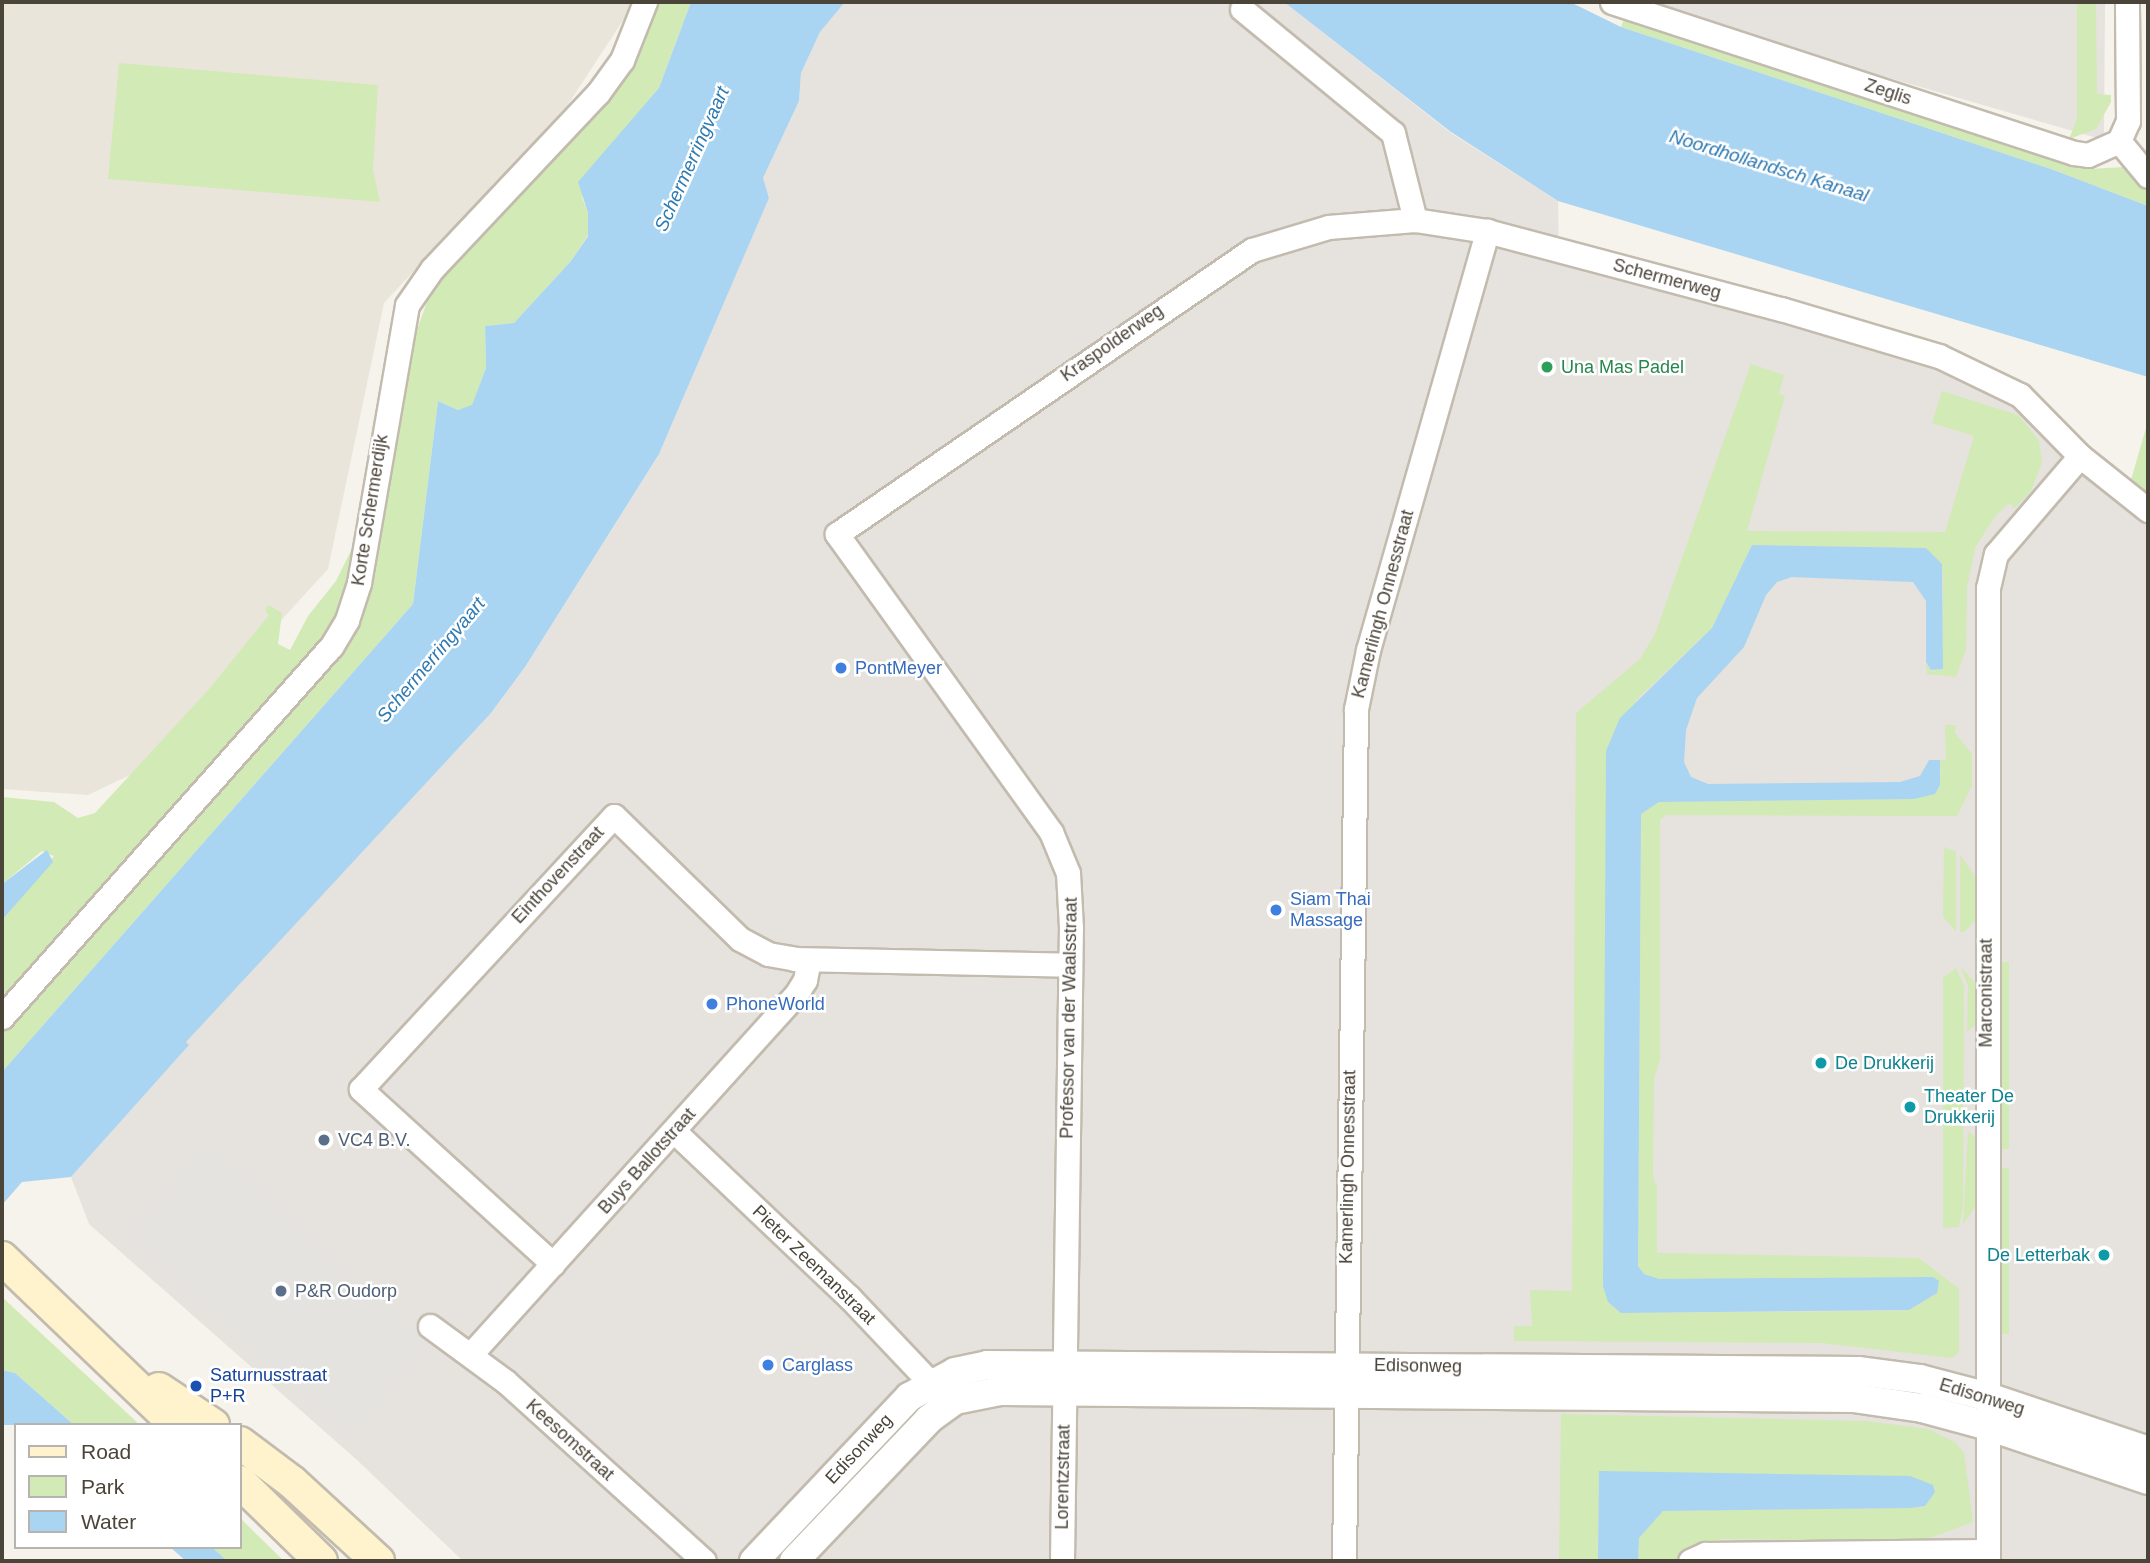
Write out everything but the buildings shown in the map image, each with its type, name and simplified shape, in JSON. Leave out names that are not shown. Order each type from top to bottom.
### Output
[{"type":"main road","points":[[2,1258],[174,1423]]},
{"type":"main road","points":[[84,1335],[210,1423]]},
{"type":"main road","points":[[242,1444],[292,1482],[378,1561]]},
{"type":"main road","points":[[251,1492],[321,1561]]},
{"type":"street","name":"Korte Schermerdijk","points":[[2,1017],[331,647],[347,620],[359,583],[407,305],[432,269],[598,93],[622,60],[645,2]]},
{"type":"street","name":"Zeglis","points":[[1612,2],[2074,153],[2088,155],[2119,141]]},
{"type":"street","points":[[2127,2],[2128,121],[2119,141],[2148,176]]},
{"type":"street","points":[[1242,9],[1393,133],[1415,220]]},
{"type":"street","name":"Schermerweg","points":[[1415,220],[1488,231],[1781,309],[1939,356],[2020,395],[2080,456],[2148,510]]},
{"type":"street","name":"Kraspolderweg","points":[[837,534],[1232,261],[1301,232],[1356,222],[1415,220]]},
{"type":"street","name":"Kamerlingh Onnesstraat","points":[[1346,1394],[1358,691],[1488,231]]},
{"type":"street","name":"Marconistraat","points":[[1987,1556],[1987,589],[1996,554],[2080,456]]},
{"type":"street","name":"Professor van der Waalsstraat","points":[[837,534],[1058,845],[1071,887],[1064,1378]]},
{"type":"street","name":"Einthovenstraat","points":[[553,1264],[361,1089],[614,816],[740,939],[768,954],[809,960],[1070,965]]},
{"type":"street","name":"Buys Ballotstraat","points":[[471,1354],[795,996],[805,980],[809,960]]},
{"type":"street","name":"Pieter Zeemanstraat","points":[[674,1131],[941,1392]]},
{"type":"street","name":"Keesomstraat","points":[[430,1326],[471,1354],[704,1561]]},
{"type":"street","name":"Edisonweg","points":[[754,1561],[885,1421],[941,1392],[984,1392],[1064,1378],[1346,1366],[1858,1371],[1920,1379],[1985,1396],[2148,1451]]},
{"type":"street","name":"Edisonweg","points":[[1064,1378],[1346,1394],[1853,1398],[1922,1408],[1985,1424],[2148,1480]]},
{"type":"street","name":"Lorentzstraat","points":[[1062,1561],[1064,1378]]},
{"type":"street","name":"Edisonweg","points":[[794,1561],[918,1429],[941,1392]]},
{"type":"street","points":[[1344,1561],[1346,1394]]},
{"type":"street","points":[[1690,1561],[1705,1554],[1987,1556]]},
{"type":"shaded area","points":[[2,2],[635,2],[565,109],[384,303],[328,569],[147,767],[88,795],[2,789]]},
{"type":"shaded area","points":[[845,2],[1284,2],[1451,133],[1558,201],[1559,262],[1942,368],[2008,403],[2118,503],[2148,523],[2148,1561],[463,1561],[357,1460],[89,1224],[71,1177],[188,1046],[185,1042],[491,713],[525,667],[659,454],[769,198],[763,178],[799,101],[801,73],[820,32]]},
{"type":"shaded area","points":[[1628,2],[2105,2],[2104,140],[1630,3]]},
{"type":"shaded area","name":"P&R Oudorp","points":[[207,1141],[434,1346],[351,1439],[123,1234]]},
{"type":"green space","points":[[658,2],[691,2],[659,88],[617,140],[582,197],[588,213],[588,235],[571,261],[514,323],[485,326],[486,368],[472,406],[458,410],[438,401],[413,604],[2,1072],[2,1030],[308,695],[352,634],[375,575],[409,352],[432,288],[602,107],[620,81]]},
{"type":"green space","points":[[2077,2],[2096,2],[2097,94],[2111,95],[2111,102],[2096,129],[2069,139],[2077,119]]},
{"type":"green space","points":[[1626,14],[1736,56],[2090,169],[2125,167],[2148,186],[2148,206],[2051,169],[1621,27]]},
{"type":"green space","points":[[119,63],[378,85],[373,170],[380,202],[108,179]]},
{"type":"green space","points":[[1751,364],[1784,375],[1779,394],[1785,396],[1747,531],[1945,532],[1974,436],[1932,423],[1942,391],[2018,415],[2039,440],[2042,463],[2031,491],[2015,508],[2009,503],[1994,518],[1975,548],[1967,588],[1966,649],[1956,677],[1927,674],[1926,662],[1931,671],[1943,669],[1943,574],[1926,548],[1752,545],[1712,628],[1636,700],[1608,1302],[1621,1313],[1887,1311],[1909,1310],[1937,1293],[1784,1281],[1658,1279],[1644,1274],[1638,1266],[1641,814],[1659,802],[1914,799],[1941,775],[1940,760],[1946,760],[1945,725],[1956,725],[1955,733],[1972,754],[1972,785],[1957,816],[1666,815],[1660,820],[1660,1060],[1654,1079],[1653,1177],[1657,1187],[1657,1253],[1919,1258],[1959,1289],[1959,1352],[1952,1358],[1822,1343],[1514,1341],[1514,1326],[1532,1326],[1530,1290],[1572,1291],[1576,713],[1640,659],[1655,634]]},
{"type":"green space","points":[[2148,421],[2148,497],[2131,480]]},
{"type":"green space","points":[[365,522],[338,630],[152,831],[2,1013],[2,920],[54,856],[42,851],[2,884],[2,797],[54,802],[78,818],[95,813],[210,688],[269,615],[265,611],[268,605],[282,613],[278,644],[290,650],[308,616],[336,581]]},
{"type":"green space","points":[[1944,847],[1956,852],[1956,931],[1943,917]]},
{"type":"green space","points":[[1960,855],[1977,879],[1977,919],[1964,932],[1960,932]]},
{"type":"green space","points":[[1996,962],[2009,962],[2009,1149],[1996,1149]]},
{"type":"green space","points":[[1960,966],[1977,985],[1977,1023],[1967,1032],[1968,985]]},
{"type":"green space","points":[[1956,968],[1964,986],[1963,1207],[1959,1227],[1943,1228],[1943,978]]},
{"type":"green space","points":[[1968,1131],[1977,1139],[1977,1204],[1963,1225]]},
{"type":"green space","points":[[1995,1168],[2009,1168],[2009,1334],[1995,1334]]},
{"type":"green space","points":[[2,1297],[138,1423],[72,1423],[15,1373],[2,1370]]},
{"type":"green space","points":[[1561,1414],[1866,1421],[1928,1429],[1955,1442],[1964,1453],[1973,1522],[1922,1541],[1724,1539],[1703,1543],[1680,1561],[1638,1561],[1639,1538],[1663,1511],[1911,1508],[1925,1506],[1935,1492],[1933,1485],[1599,1472],[1598,1561],[1559,1561]]},
{"type":"green space","points":[[242,1520],[284,1561],[227,1561],[214,1549],[242,1549]]},
{"type":"water","name":"Schermerringvaart","points":[[691,2],[845,2],[820,32],[801,73],[799,101],[763,178],[769,198],[659,454],[525,667],[491,713],[186,1042],[189,1045],[71,1177],[22,1182],[2,1205],[2,1072],[413,604],[438,401],[458,410],[472,405],[486,368],[485,326],[514,323],[571,261],[588,236],[588,213],[578,182],[659,88]]},
{"type":"water","name":"Noordhollandsch Kanaal","points":[[1284,2],[1570,2],[1621,27],[2051,169],[2148,206],[2148,377],[1558,201],[1451,132]]},
{"type":"water","points":[[1752,545],[1926,548],[1942,564],[1943,669],[1931,670],[1926,662],[1926,601],[1913,582],[1792,577],[1777,582],[1766,595],[1744,647],[1697,698],[1686,730],[1684,762],[1691,777],[1708,784],[1900,782],[1920,776],[1929,760],[1940,760],[1940,785],[1935,794],[1914,799],[1659,802],[1641,814],[1638,1266],[1644,1274],[1659,1279],[1933,1277],[1939,1281],[1937,1293],[1909,1310],[1621,1313],[1608,1302],[1603,1286],[1606,751],[1620,718],[1712,628]]},
{"type":"water","points":[[47,850],[53,862],[2,920],[2,884]]},
{"type":"water","points":[[2,1370],[15,1373],[72,1423],[14,1423],[2,1425]]},
{"type":"water","points":[[1599,1471],[1910,1476],[1933,1485],[1935,1492],[1925,1506],[1911,1508],[1663,1511],[1639,1538],[1638,1561],[1598,1561]]},
{"type":"water","points":[[172,1549],[214,1549],[227,1561],[186,1561]]},
{"type":"place","name":"Una Mas Padel","points":[[1547,367]]},
{"type":"place","name":"PontMeyer","points":[[841,668]]},
{"type":"place","name":"Siam Thai Massage","points":[[1276,910]]},
{"type":"place","name":"PhoneWorld","points":[[712,1004]]},
{"type":"place","name":"De Drukkerij","points":[[1821,1063]]},
{"type":"place","name":"Theater De Drukkerij","points":[[1910,1107]]},
{"type":"place","name":"VC4 B.V.","points":[[324,1140]]},
{"type":"place","name":"De Letterbak","points":[[2104,1255]]},
{"type":"place","name":"P&R Oudorp","points":[[281,1291]]},
{"type":"place","name":"Carglass","points":[[768,1365]]},
{"type":"place","name":"Saturnusstraat P+R","points":[[196,1386]]}]
